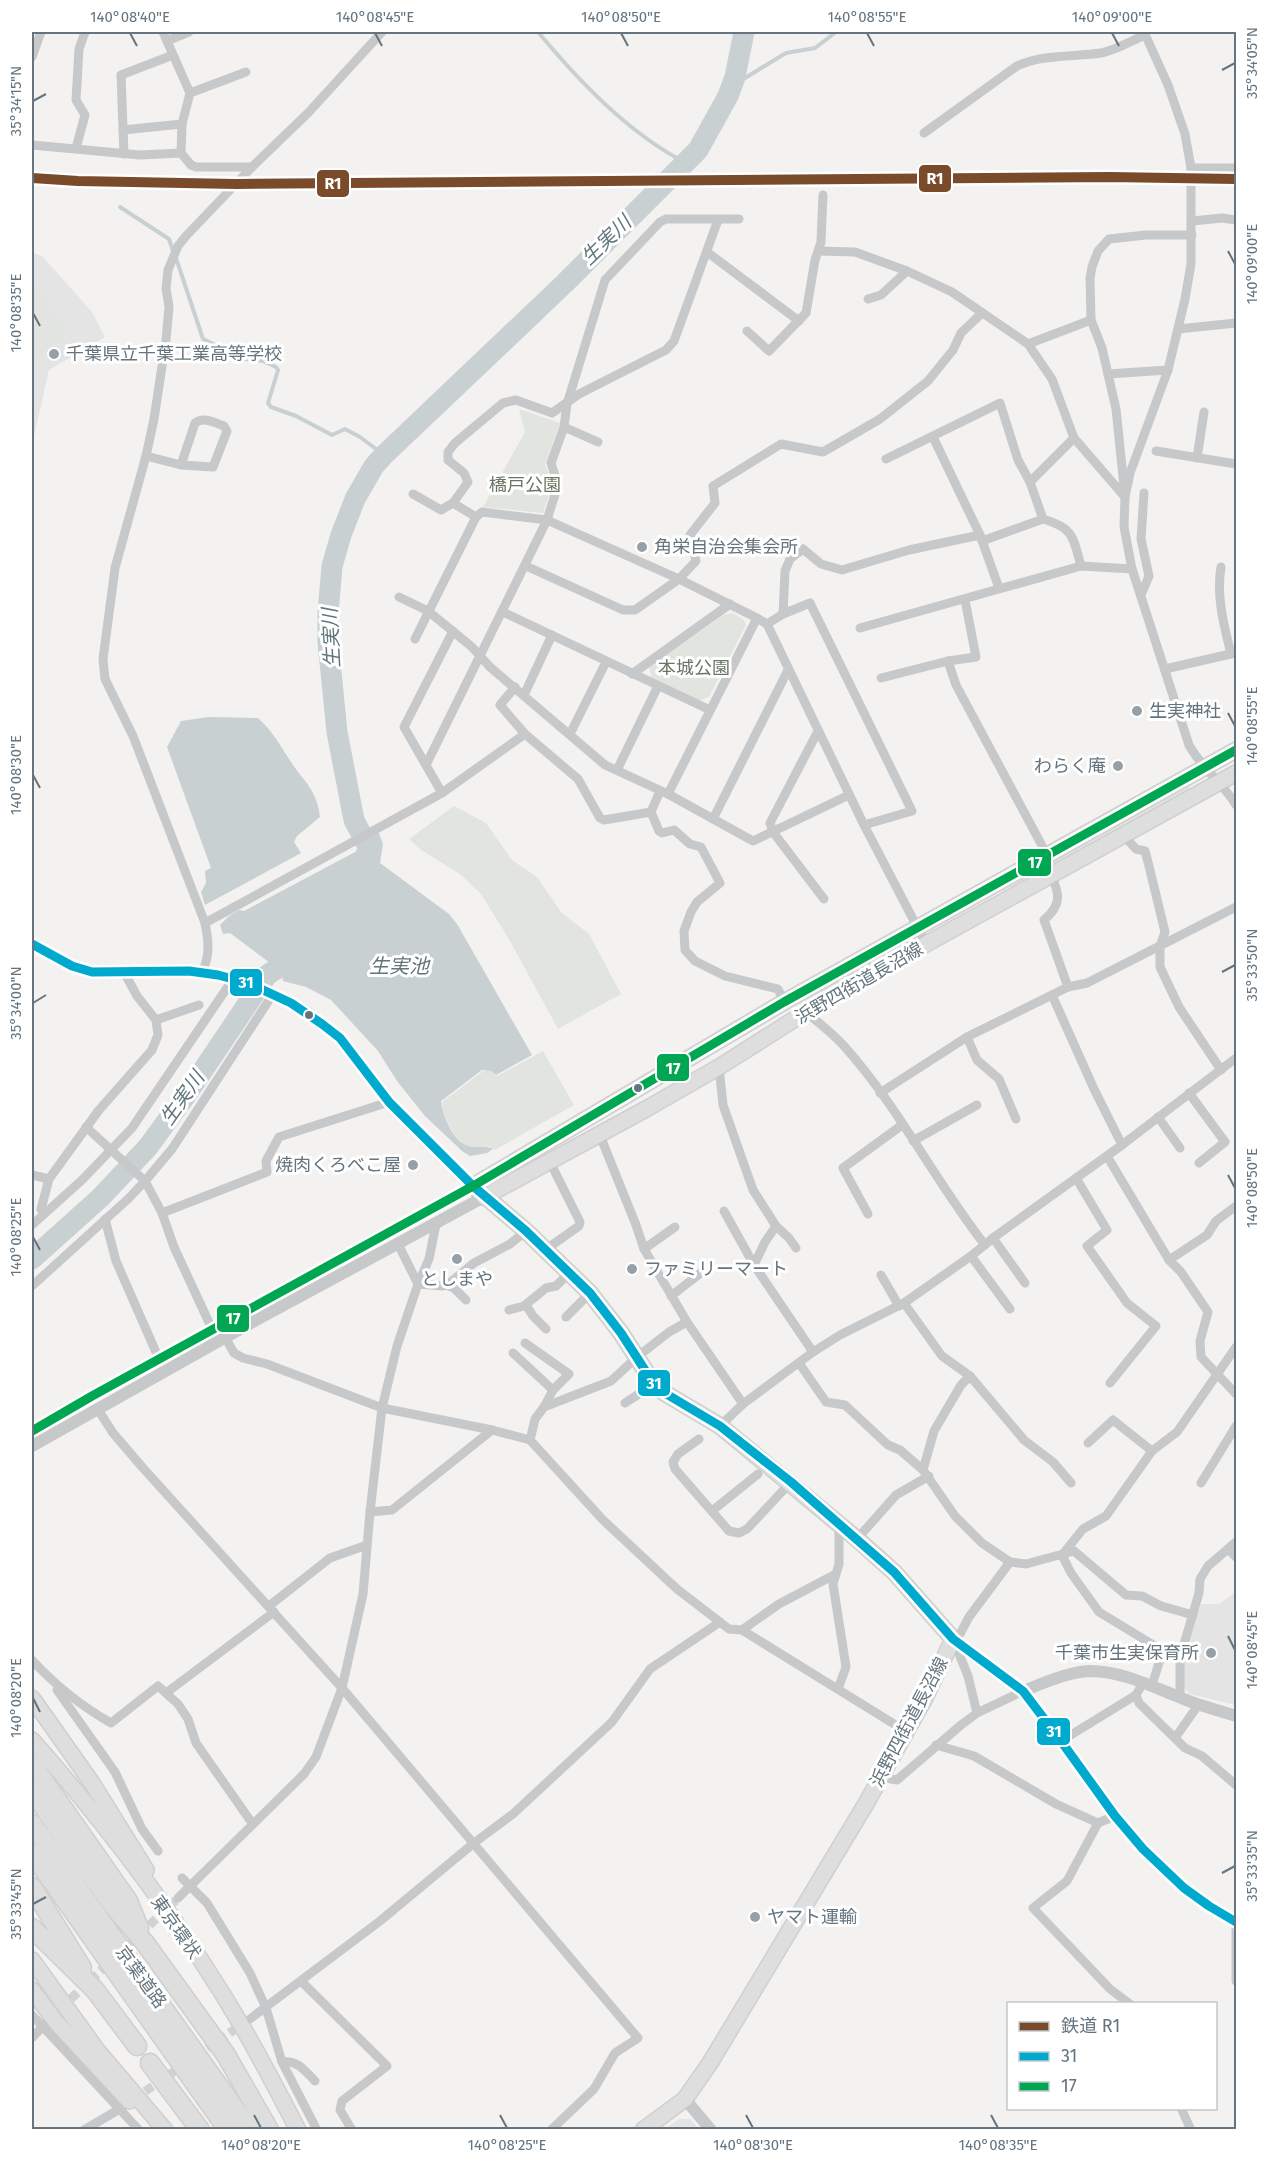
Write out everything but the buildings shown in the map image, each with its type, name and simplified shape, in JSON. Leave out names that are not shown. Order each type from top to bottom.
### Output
[{"type":"highway","points":[[32,1764],[128,1901],[145,1942]]},
{"type":"highway","points":[[32,1790],[73,1851],[115,1908],[145,1942],[226,2055],[269,2130]]},
{"type":"highway","name":"京葉道路","points":[[32,1824],[250,2130]]},
{"type":"highway","name":"京葉道路","points":[[32,1853],[228,2130]]},
{"type":"highway","points":[[32,1887],[95,1990]]},
{"type":"highway","points":[[32,1928],[95,1990],[137,2046]]},
{"type":"highway","points":[[150,2063],[200,2130]]},
{"type":"main road","name":"浜野四街道長沼線","points":[[478,1192],[784,1002],[1236,750]]},
{"type":"main road","name":"浜野四街道長沼線","points":[[478,1192],[549,1160],[719,1067],[806,1012],[1236,773]]},
{"type":"main road","name":"浜野四街道長沼線","points":[[478,1192],[526,1231],[590,1293],[652,1381],[663,1392],[720,1425],[791,1482],[894,1572],[953,1639],[926,1696],[867,1802],[710,2063],[685,2098],[643,2130]]},
{"type":"main road","points":[[32,1698],[92,1783],[183,1933]]},
{"type":"main road","name":"東京環状","points":[[32,1740],[96,1817],[183,1933],[246,2032],[298,2130]]},
{"type":"main road","points":[[32,1960],[97,2050],[165,2130]]},
{"type":"main road","points":[[32,1990],[56,2022],[104,2077],[156,2130]]},
{"type":"street","points":[[32,57],[41,32]]},
{"type":"street","points":[[76,148],[85,115],[76,100],[79,49],[85,32]]},
{"type":"street","points":[[189,32],[165,36],[190,93],[182,124],[181,153],[191,165],[196,167],[252,167]]},
{"type":"street","points":[[202,973],[210,946],[205,923],[133,736],[103,671],[105,640],[116,568],[146,456],[166,340],[169,307],[166,288],[168,270],[178,246],[252,167],[308,113],[382,32]]},
{"type":"street","points":[[924,134],[1017,66],[1030,60],[1048,56],[1104,52],[1144,33],[1182,121],[1191,168],[1191,264],[1168,370],[1130,473],[1125,497]]},
{"type":"street","points":[[124,154],[121,75],[173,55]]},
{"type":"street","points":[[190,93],[246,72]]},
{"type":"street","points":[[123,130],[182,124]]},
{"type":"street","points":[[32,145],[140,156],[181,153]]},
{"type":"street","points":[[1191,168],[1236,168]]},
{"type":"street","points":[[747,331],[769,351],[806,313],[815,260],[819,251],[823,195]]},
{"type":"street","points":[[1192,222],[1222,218],[1236,220]]},
{"type":"street","points":[[426,765],[547,520],[558,485],[551,463],[564,427],[567,404],[605,280],[660,222],[666,219],[739,219]]},
{"type":"street","points":[[413,494],[441,510],[453,503],[468,482],[464,473],[448,460],[448,452],[454,443],[503,403],[516,400],[552,413],[579,394],[666,350],[674,341],[718,220]]},
{"type":"street","points":[[1191,235],[1146,235],[1109,239],[1098,251],[1092,267],[1091,320],[1102,348],[1116,409],[1125,497],[1125,527],[1132,569],[1189,745],[1196,758],[1236,805]]},
{"type":"street","points":[[819,251],[855,252],[952,292],[1028,344],[1052,379],[1074,438],[1125,497]]},
{"type":"street","points":[[707,252],[742,276],[799,321]]},
{"type":"street","points":[[868,298],[881,295],[907,272]]},
{"type":"street","points":[[526,566],[623,610],[635,610],[679,579],[696,561],[690,536],[715,503],[713,486],[780,444],[823,452],[880,419],[928,381],[953,350],[961,333],[982,314]]},
{"type":"street","points":[[1028,344],[1091,320]]},
{"type":"street","points":[[1178,328],[1236,323]]},
{"type":"street","points":[[1108,374],[1168,370]]},
{"type":"street","points":[[886,459],[1000,403],[1018,460],[1030,482],[1043,519]]},
{"type":"street","points":[[1197,458],[1204,412]]},
{"type":"street","points":[[146,456],[181,465],[213,467],[227,431],[224,426],[202,419],[198,420],[181,465]]},
{"type":"street","points":[[564,427],[598,442]]},
{"type":"street","points":[[933,437],[981,538],[999,588]]},
{"type":"street","points":[[1030,482],[1074,438]]},
{"type":"street","points":[[1156,451],[1236,464]]},
{"type":"street","points":[[1141,596],[1149,576],[1142,539],[1144,493]]},
{"type":"street","points":[[453,503],[476,518]]},
{"type":"street","points":[[415,639],[476,518],[483,512],[547,520],[679,579],[757,618],[767,624],[849,795],[926,944]]},
{"type":"street","points":[[783,614],[785,571],[790,559],[803,549],[821,564],[842,570],[909,550],[981,538],[1043,519],[1061,524],[1073,537],[1081,566]]},
{"type":"street","points":[[860,628],[1081,566],[1132,569]]},
{"type":"street","points":[[1165,669],[1234,653],[1222,618],[1219,578],[1221,567]]},
{"type":"street","points":[[399,597],[428,611],[453,631],[490,667],[605,765],[664,792],[753,841],[849,795]]},
{"type":"street","points":[[881,678],[948,661],[976,657],[965,600]]},
{"type":"street","points":[[767,624],[783,614],[810,603],[912,811],[864,825]]},
{"type":"street","points":[[632,674],[730,604]]},
{"type":"street","points":[[502,612],[710,710]]},
{"type":"street","points":[[515,687],[500,705],[525,734],[578,779],[600,818],[604,820],[651,812],[710,710],[757,618]]},
{"type":"street","points":[[442,793],[404,727],[453,631]]},
{"type":"street","points":[[524,695],[552,635]]},
{"type":"street","points":[[948,661],[956,685],[1047,855]]},
{"type":"street","points":[[570,734],[606,662]]},
{"type":"street","points":[[713,819],[788,670]]},
{"type":"street","points":[[617,770],[658,686]]},
{"type":"street","points":[[818,731],[770,823],[773,832],[824,899]]},
{"type":"street","points":[[205,923],[442,793],[525,734]]},
{"type":"street","points":[[651,812],[659,831],[662,833],[674,830],[690,844],[701,847],[720,883],[697,902],[687,921],[683,941],[688,955],[725,976],[778,989],[784,1002]]},
{"type":"street","points":[[1123,835],[1136,849],[1145,851],[1165,932],[1160,946],[1160,967],[1179,1007],[1221,1070]]},
{"type":"street","points":[[1050,875],[1057,887],[1058,897],[1053,912],[1044,920],[1068,987]]},
{"type":"street","points":[[880,1093],[967,1037],[1068,987],[1087,983],[1236,907]]},
{"type":"street","points":[[32,944],[82,970],[108,973],[202,973],[232,979],[273,994],[308,1012],[340,1038],[389,1102],[478,1192]]},
{"type":"street","points":[[44,1214],[41,1209],[49,1179],[86,1127],[152,1050],[158,1035],[156,1020],[137,996],[124,972]]},
{"type":"street","points":[[32,1225],[112,1150],[132,1128],[232,979]]},
{"type":"street","points":[[32,1286],[145,1181],[172,1149],[273,994]]},
{"type":"street","points":[[1052,995],[1122,1145]]},
{"type":"street","points":[[156,1020],[199,1005]]},
{"type":"street","points":[[806,1012],[844,1046],[880,1093],[965,1219],[989,1241],[1025,1283]]},
{"type":"street","points":[[967,1037],[977,1060],[999,1079],[1016,1119]]},
{"type":"street","points":[[720,1425],[743,1404],[813,1352],[840,1335],[902,1305],[971,1256],[1236,1058]]},
{"type":"street","points":[[719,1067],[723,1105],[753,1190],[776,1226],[789,1238],[795,1248]]},
{"type":"street","points":[[1189,1093],[1225,1142],[1199,1163]]},
{"type":"street","points":[[162,1214],[267,1172],[267,1161],[279,1137],[389,1102]]},
{"type":"street","points":[[913,1141],[977,1105]]},
{"type":"street","points":[[1158,1117],[1180,1148]]},
{"type":"street","points":[[868,1214],[843,1168],[902,1125]]},
{"type":"street","points":[[86,1127],[145,1181],[162,1214],[174,1247],[212,1329]]},
{"type":"street","points":[[599,1133],[644,1249],[687,1322],[743,1404]]},
{"type":"street","points":[[1107,1156],[1169,1260],[1181,1272],[1208,1312],[1200,1341],[1201,1357],[1236,1394]]},
{"type":"street","points":[[545,1250],[579,1226],[580,1222],[549,1160]]},
{"type":"street","points":[[32,1175],[49,1179]]},
{"type":"street","points":[[1076,1178],[1107,1230],[1088,1246],[1127,1303],[1156,1326],[1110,1383]]},
{"type":"street","points":[[32,1446],[225,1337],[436,1224],[478,1192]]},
{"type":"street","points":[[32,1431],[212,1329],[478,1192]]},
{"type":"street","points":[[1169,1260],[1207,1235],[1216,1221],[1236,1206]]},
{"type":"street","points":[[724,1211],[754,1265],[813,1352]]},
{"type":"street","points":[[105,1219],[116,1261],[159,1359]]},
{"type":"street","points":[[178,1898],[304,1774],[316,1757],[342,1688],[363,1594],[382,1408],[397,1346],[417,1284],[429,1259],[436,1224]]},
{"type":"street","points":[[754,1265],[776,1226]]},
{"type":"street","points":[[644,1249],[675,1227]]},
{"type":"street","points":[[417,1284],[447,1285],[474,1263],[510,1244],[526,1231]]},
{"type":"street","points":[[398,1244],[417,1284]]},
{"type":"street","points":[[971,1256],[1010,1310]]},
{"type":"street","points":[[509,1310],[526,1305],[546,1288],[556,1286],[570,1272]]},
{"type":"street","points":[[671,1296],[702,1272]]},
{"type":"street","points":[[880,1275],[942,1356],[970,1376],[1024,1440],[1053,1462],[1071,1483]]},
{"type":"street","points":[[447,1285],[454,1288],[466,1300]]},
{"type":"street","points":[[566,1317],[590,1293]]},
{"type":"street","points":[[526,1305],[546,1329]]},
{"type":"street","points":[[544,1407],[611,1381],[669,1332],[687,1322]]},
{"type":"street","points":[[225,1337],[234,1353],[243,1358],[267,1364],[382,1408],[530,1440],[603,1520],[677,1589],[729,1629],[742,1630],[907,1732]]},
{"type":"street","points":[[525,1343],[569,1374],[553,1390],[535,1419],[530,1440]]},
{"type":"street","points":[[1062,1555],[1083,1529],[1106,1516],[1152,1451],[1177,1432],[1236,1347]]},
{"type":"street","points":[[513,1353],[553,1390]]},
{"type":"street","points":[[799,1363],[826,1402],[845,1406],[888,1445],[900,1450],[926,1473],[955,1516],[982,1543],[1010,1562],[1026,1564],[1074,1551],[1126,1595],[1142,1596],[1161,1606],[1193,1615]]},
{"type":"street","points":[[857,1539],[896,1495],[926,1473],[934,1431],[961,1385],[970,1376]]},
{"type":"street","points":[[625,1403],[645,1390],[652,1381]]},
{"type":"street","points":[[97,1408],[113,1433],[143,1468],[342,1688],[638,2038],[615,2052],[594,2089],[551,2130]]},
{"type":"street","points":[[1088,1443],[1113,1420],[1152,1451]]},
{"type":"street","points":[[1201,1483],[1236,1426]]},
{"type":"street","points":[[370,1512],[392,1510],[492,1430]]},
{"type":"street","points":[[699,1439],[678,1454],[673,1462],[675,1469],[729,1531],[739,1533],[747,1529],[791,1482]]},
{"type":"street","points":[[712,1511],[758,1474]]},
{"type":"street","points":[[838,1689],[846,1667],[833,1584],[839,1564],[839,1525]]},
{"type":"street","points":[[1180,1698],[1180,1658],[1199,1593],[1200,1579],[1208,1566],[1236,1542]]},
{"type":"street","points":[[166,1693],[272,1609],[330,1558],[367,1545]]},
{"type":"street","points":[[1228,1549],[1236,1557]]},
{"type":"street","points":[[1061,1741],[1136,1695],[1147,1684],[1160,1660],[1155,1646],[1099,1612],[1071,1573],[1062,1555]]},
{"type":"street","points":[[953,1639],[960,1634],[969,1617],[1010,1562]]},
{"type":"street","points":[[742,1630],[779,1604],[834,1575]]},
{"type":"street","points":[[250,2019],[380,1921],[474,1843],[513,1815],[612,1722],[650,1669],[720,1622]]},
{"type":"street","points":[[953,1639],[1023,1691],[1114,1816],[1143,1849],[1184,1888],[1236,1922]]},
{"type":"street","points":[[953,1639],[968,1676],[977,1713]]},
{"type":"street","points":[[32,1660],[82,1707],[111,1724],[158,1686],[178,1704],[188,1719],[196,1743],[252,1823]]},
{"type":"street","points":[[880,1777],[897,1780],[977,1713],[1023,1691],[1061,1677],[1089,1671],[1116,1674],[1236,1716]]},
{"type":"street","points":[[47,1676],[115,1772],[142,1829],[158,1851]]},
{"type":"street","points":[[1136,1695],[1139,1703],[1185,1748],[1202,1756],[1236,1785]]},
{"type":"street","points":[[1175,1738],[1199,1704]]},
{"type":"street","points":[[936,1745],[974,1756],[1056,1804],[1098,1823]]},
{"type":"street","points":[[1114,1816],[1098,1823],[1067,1881],[1033,1908],[1110,1989],[1128,2002]]},
{"type":"street","points":[[182,1878],[207,1903],[250,1973],[266,2008],[282,2062],[317,2130]]},
{"type":"street","points":[[1236,1917],[1236,1981]]},
{"type":"street","points":[[301,1981],[387,2066],[342,2101],[340,2110],[352,2130]]},
{"type":"street","points":[[32,2015],[122,2108],[139,2130]]},
{"type":"street","points":[[32,2038],[44,2025]]},
{"type":"street","points":[[282,2062],[291,2061],[298,2064],[315,2081]]},
{"type":"street","points":[[685,2098],[711,2130]]},
{"type":"street","points":[[84,2130],[122,2108]]},
{"type":"street","points":[[1181,2110],[1191,2130]]},
{"type":"shaded area","name":"千葉県立千葉工業高等学校","points":[[32,252],[43,257],[92,312],[105,337],[49,370],[32,445]]},
{"type":"shaded area","name":"千葉市生実保育所","points":[[1236,1592],[1236,1705],[1190,1694],[1184,1688],[1183,1662],[1201,1604],[1219,1604]]},
{"type":"shaded area","points":[[679,2119],[690,2119],[699,2129],[665,2129]]},
{"type":"green space","points":[[32,284],[66,333],[32,362]]},
{"type":"green space","name":"橋戸公園","points":[[519,409],[560,423],[545,465],[553,484],[543,513],[483,507],[525,432]]},
{"type":"green space","name":"本城公園","points":[[732,613],[744,620],[746,625],[709,697],[699,701],[652,679],[649,667],[724,615]]},
{"type":"green space","points":[[1186,786],[1191,788],[1191,791],[1042,874],[997,893],[944,923],[942,920]]},
{"type":"green space","points":[[454,806],[486,823],[512,860],[537,877],[561,912],[589,934],[621,994],[558,1029],[510,941],[481,894],[460,874],[421,850],[409,839]]},
{"type":"green space","points":[[898,951],[802,1009],[799,1003],[866,963],[882,959]]},
{"type":"green space","points":[[543,1051],[574,1105],[495,1150],[488,1146],[469,1146],[454,1134],[447,1121],[442,1102],[483,1071],[491,1071],[497,1076]]},
{"type":"water","points":[[209,717],[258,718],[272,733],[309,786],[316,799],[320,817],[297,836],[294,842],[301,853],[205,905],[201,892],[206,883],[205,871],[211,868],[167,747],[181,721]]},
{"type":"water","name":"生実池","points":[[378,831],[383,844],[380,863],[449,914],[457,924],[532,1055],[496,1075],[491,1071],[482,1070],[441,1101],[447,1121],[458,1139],[469,1146],[493,1149],[487,1153],[470,1156],[425,1116],[397,1081],[378,1051],[331,1000],[306,987],[283,981],[282,972],[230,933],[223,934],[220,925],[229,916],[239,910],[244,911],[357,851],[357,843]]},
{"type":"waterway","points":[[538,32],[570,69],[624,121],[644,137],[686,163]]},
{"type":"waterway","name":"生実川","points":[[365,859],[368,847],[354,820],[337,732],[328,642],[332,566],[355,499],[374,466],[384,455],[565,283],[698,150],[728,96],[735,77],[744,32]]},
{"type":"waterway","points":[[732,86],[786,53],[815,48],[836,32]]},
{"type":"waterway","points":[[120,207],[169,239],[173,251]]},
{"type":"waterway","points":[[176,258],[203,339],[245,359],[263,361],[278,370],[268,403],[271,407],[296,416],[332,435],[345,429],[384,455]]},
{"type":"waterway","name":"生実川","points":[[32,1259],[100,1198],[148,1147],[189,1091],[267,975],[300,954]]},
{"type":"tunnel","points":[[120,1953],[178,1898]]},
{"type":"tunnel","points":[[61,2008],[110,1962]]},
{"type":"tunnel","points":[[196,2056],[244,2023]]},
{"type":"tunnel","points":[[134,2099],[185,2064]]},
{"type":"rail line","name":"R1","points":[[32,178],[236,184],[1109,177],[1236,179]]},
{"type":"transit line","name":"17","points":[[32,1431],[473,1186],[784,1002],[1236,750]]},
{"type":"transit line","name":"31","points":[[32,944],[72,966],[92,972],[189,971],[218,975],[248,983],[291,1003],[340,1038],[389,1102],[473,1186],[526,1231],[590,1293],[621,1333],[652,1381],[663,1392],[720,1426],[791,1482],[894,1572],[953,1639],[1023,1691],[1115,1816],[1143,1849],[1184,1888],[1236,1922]]},
{"type":"place","name":"千葉県立千葉工業高等学校","points":[[54,354]]},
{"type":"place","name":"角栄自治会集会所","points":[[642,547]]},
{"type":"place","name":"生実神社","points":[[1137,711]]},
{"type":"place","name":"わらく庵","points":[[1118,766]]},
{"type":"place","name":"焼肉くろべこ屋","points":[[413,1165]]},
{"type":"place","name":"としまや","points":[[457,1259]]},
{"type":"place","name":"ファミリーマート","points":[[632,1269]]},
{"type":"place","name":"千葉市生実保育所","points":[[1211,1653]]},
{"type":"place","name":"ヤマト運輸","points":[[755,1917]]}]
